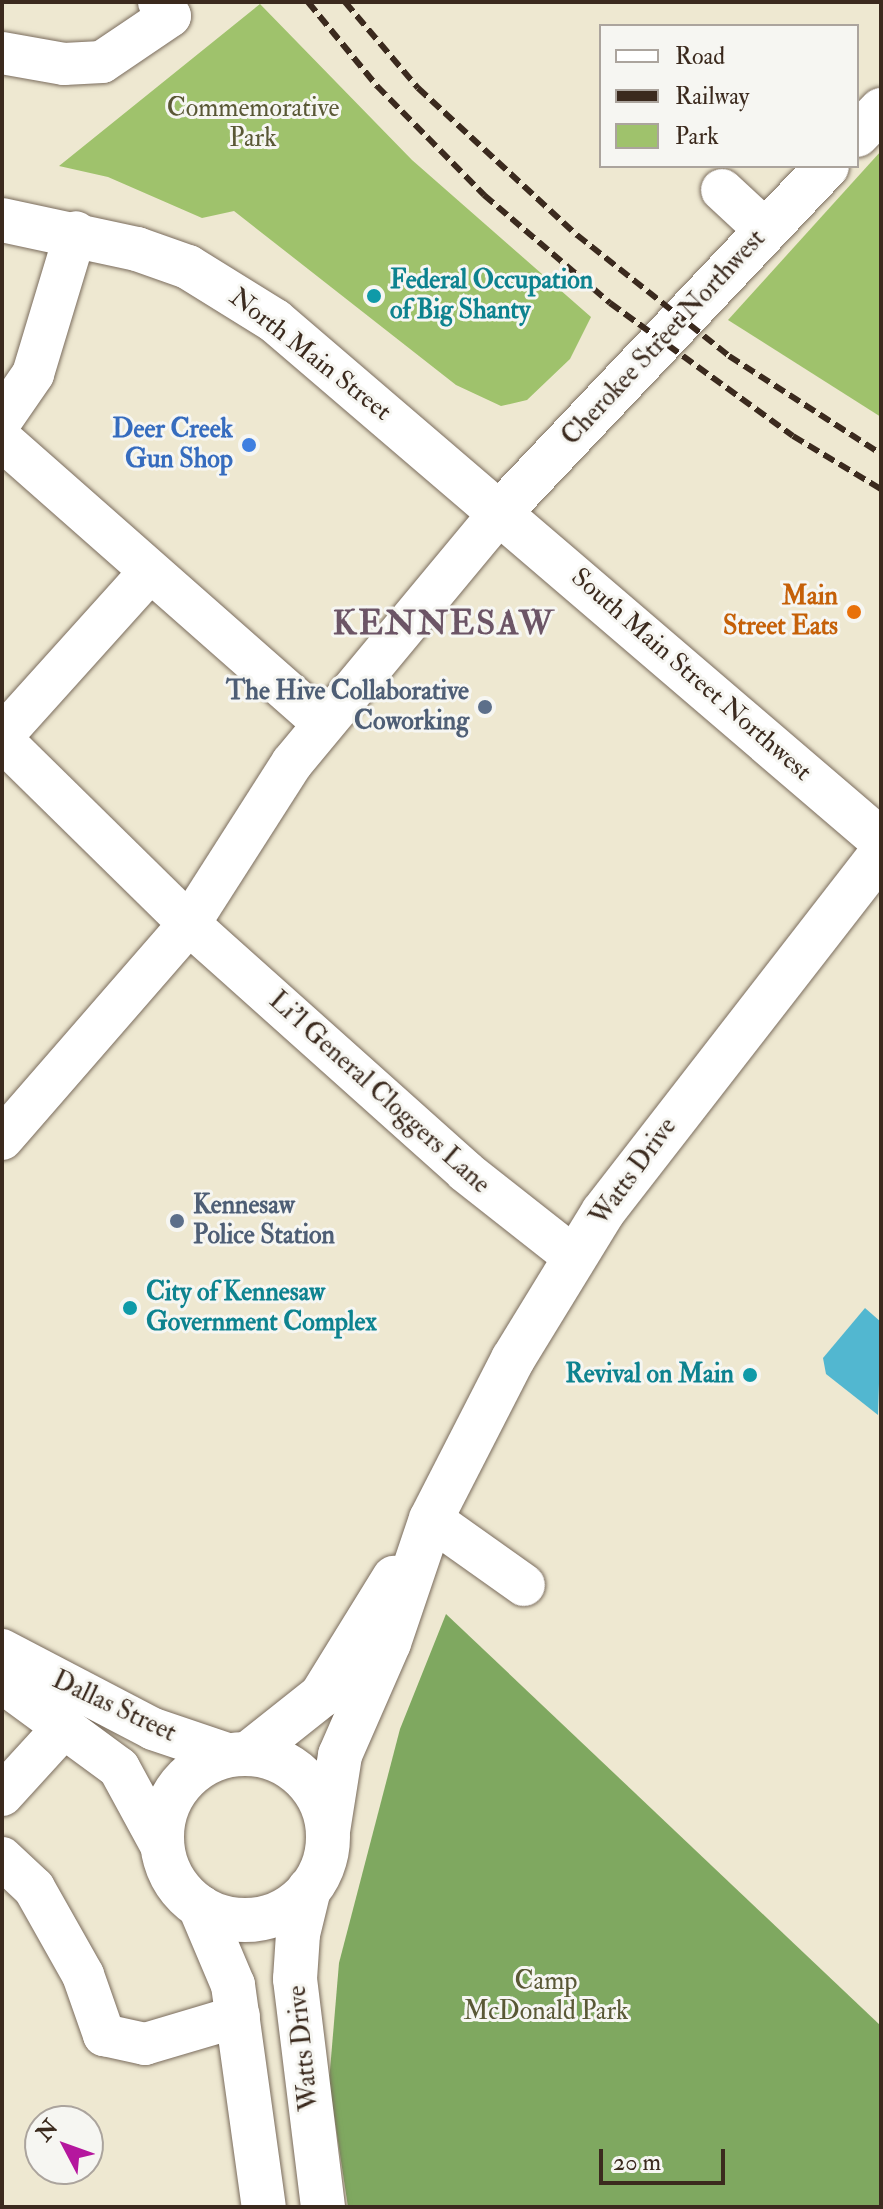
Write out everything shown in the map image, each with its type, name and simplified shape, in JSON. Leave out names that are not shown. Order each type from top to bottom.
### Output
[{"type":"main road","points":[[859,133],[881,110]]},
{"type":"main road","name":"Cherokee Street Northwest","points":[[502,510],[825,168]]},
{"type":"main road","name":"North Main Street","points":[[2,220],[76,232],[188,267],[238,296],[304,343],[502,510]]},
{"type":"main road","name":"South Main Street Northwest","points":[[502,510],[881,840]]},
{"type":"main road","name":"Watts Drive","points":[[240,1754],[301,1717],[334,1679],[431,1519],[513,1359],[574,1257],[695,1088],[881,854]]},
{"type":"main road","name":"Watts Drive","points":[[328,1831],[340,1755],[389,1643],[431,1519]]},
{"type":"main road","points":[[200,1907],[246,1920],[291,1906],[321,1872],[328,1831],[312,1786],[294,1769],[240,1754],[186,1779],[171,1799],[163,1849],[169,1872],[200,1907],[221,1949],[239,2016],[264,2207]]},
{"type":"main road","name":"Watts Drive","points":[[309,1889],[298,1934],[295,1979],[323,2207]]},
{"type":"street","points":[[2,53],[64,64],[102,62],[170,16],[159,2]]},
{"type":"street","points":[[722,190],[765,230]]},
{"type":"street","points":[[2,419],[33,374],[76,232]]},
{"type":"street","points":[[2,440],[149,573],[323,723]]},
{"type":"street","points":[[2,1139],[127,1020],[189,924],[270,821],[323,723],[502,510]]},
{"type":"street","points":[[2,738],[149,573]]},
{"type":"street","name":"Li'l General Cloggers Lane","points":[[2,738],[189,924],[455,1180],[574,1257]]},
{"type":"street","points":[[431,1519],[524,1585]]},
{"type":"street","name":"Dallas Street","points":[[2,1650],[153,1729],[240,1754]]},
{"type":"street","name":"Dallas Street","points":[[2,1682],[119,1768],[163,1849]]},
{"type":"street","points":[[2,1795],[65,1726]]},
{"type":"street","points":[[2,1858],[34,1888],[83,1975],[104,2035],[145,2044],[239,2016]]},
{"type":"green space","name":"Commemorative Park","points":[[260,4],[412,160],[591,317],[570,359],[527,400],[501,406],[456,385],[234,211],[202,218],[108,177],[59,166]]},
{"type":"green space","points":[[881,151],[881,417],[728,320]]},
{"type":"green space","name":"Camp McDonald Park","points":[[446,1614],[881,2026],[881,2207],[348,2207],[329,2082],[339,1963],[400,1729]]},
{"type":"water","points":[[865,1308],[881,1322],[878,1415],[826,1374],[823,1358]]},
{"type":"railway","points":[[308,2],[377,86],[484,195],[610,303],[793,436],[881,489]]},
{"type":"railway","points":[[345,2],[418,88],[577,235],[729,356],[881,454]]},
{"type":"place","name":"Federal Occupation of Big Shanty","points":[[374,296]]},
{"type":"place","name":"Deer Creek Gun Shop","points":[[249,445]]},
{"type":"place","name":"Main Street Eats","points":[[854,612]]},
{"type":"place","name":"The Hive Collaborative Coworking","points":[[485,707]]},
{"type":"place","name":"Kennesaw Police Station","points":[[177,1221]]},
{"type":"place","name":"City of Kennesaw Government Complex","points":[[130,1308]]},
{"type":"place","name":"Revival on Main","points":[[750,1375]]},
{"type":"district","name":"KENNESAW","points":[[444,624]]}]
